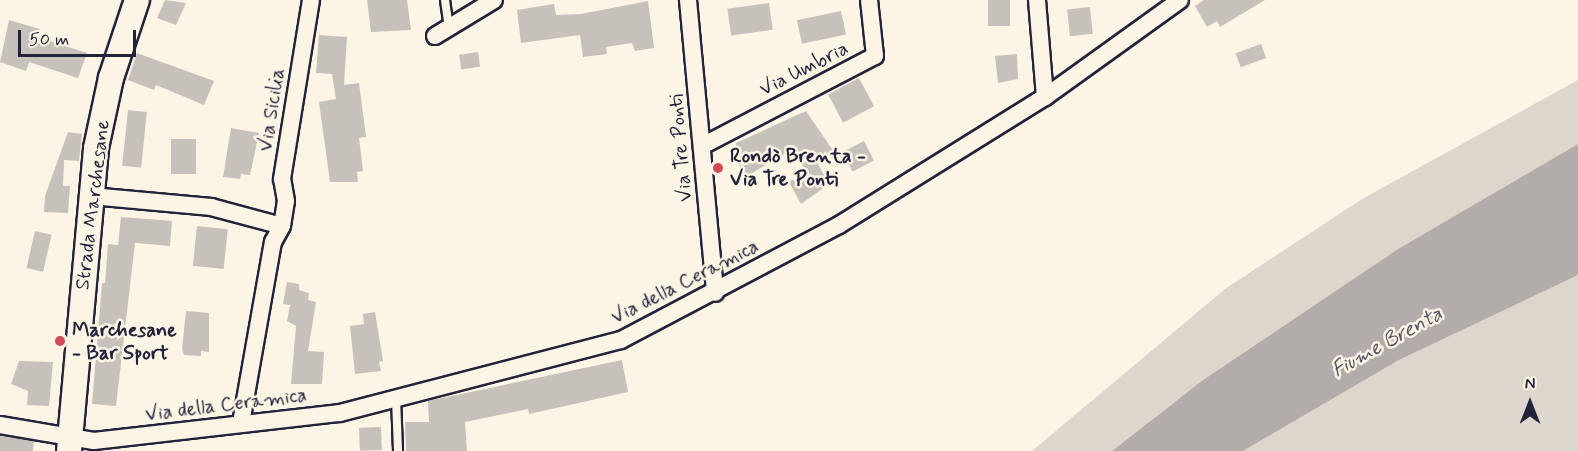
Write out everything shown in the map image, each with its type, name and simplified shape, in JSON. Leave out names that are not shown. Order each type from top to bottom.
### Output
[{"type":"main road","name":"Strada Marchesane","points":[[70,444],[96,148],[111,78],[137,0]]},
{"type":"street","name":"Via Sicilia","points":[[241,423],[273,242],[282,226],[286,201],[282,179],[311,0]]},
{"type":"street","points":[[442,31],[494,0]]},
{"type":"street","name":"Via Tre Ponti","points":[[688,0],[715,292]]},
{"type":"street","name":"Via Umbria","points":[[702,146],[875,56],[869,0]]},
{"type":"street","points":[[1037,0],[1045,97]]},
{"type":"street","name":"Via della Ceramica","points":[[0,425],[70,444],[340,413],[621,340],[839,225],[1045,97],[1180,0]]},
{"type":"street","points":[[91,196],[211,207],[282,226]]},
{"type":"lane","points":[[442,31],[445,0]]},
{"type":"lane","points":[[396,398],[398,451]]},
{"type":"shaded area","points":[[1578,80],[1578,144],[1398,249],[1203,380],[1112,451],[1032,451],[1225,289],[1362,199]]},
{"type":"shaded area","points":[[1578,275],[1578,451],[1243,451],[1399,360]]},
{"type":"water","name":"Fiume Brenta","points":[[1578,144],[1578,275],[1399,360],[1243,451],[1112,451],[1203,380],[1398,249]]},
{"type":"building","points":[[165,0],[186,3],[176,25],[157,18]]},
{"type":"building","points":[[367,0],[407,0],[411,30],[371,32]]},
{"type":"building","points":[[988,0],[1010,0],[1010,26],[988,26]]},
{"type":"building","points":[[1204,0],[1265,0],[1220,27],[1217,21],[1207,27],[1195,6]]},
{"type":"building","points":[[648,1],[654,48],[635,51],[632,43],[606,47],[607,54],[583,57],[580,35],[521,43],[517,10],[554,4],[556,15],[581,14]]},
{"type":"building","points":[[769,3],[773,30],[731,36],[727,9]]},
{"type":"building","points":[[1090,7],[1093,34],[1070,36],[1067,9]]},
{"type":"building","points":[[841,11],[846,34],[802,44],[797,20]]},
{"type":"building","points":[[9,20],[40,29],[37,37],[87,53],[78,78],[29,62],[26,71],[0,62]]},
{"type":"building","points":[[319,35],[347,37],[344,85],[359,83],[366,137],[359,138],[363,171],[357,172],[358,182],[330,182],[319,102],[336,99],[332,74],[316,73]]},
{"type":"building","points":[[1261,44],[1266,58],[1241,67],[1236,53]]},
{"type":"building","points":[[478,52],[480,67],[461,69],[459,55]]},
{"type":"building","points":[[137,53],[214,81],[204,105],[156,85],[154,90],[128,80]]},
{"type":"building","points":[[1017,54],[1018,79],[998,83],[995,56]]},
{"type":"building","points":[[859,78],[874,106],[843,123],[828,94]]},
{"type":"building","points":[[128,110],[147,112],[141,168],[122,166]]},
{"type":"building","points":[[806,111],[834,152],[818,164],[829,184],[801,204],[789,182],[806,172],[793,149],[742,179],[736,143]]},
{"type":"building","points":[[231,128],[259,133],[250,175],[241,174],[240,179],[223,177]]},
{"type":"building","points":[[68,132],[82,134],[79,161],[64,160],[63,186],[70,186],[68,213],[44,212],[45,196]]},
{"type":"building","points":[[171,139],[196,139],[196,174],[171,174]]},
{"type":"building","points":[[864,141],[874,161],[853,171],[843,152]]},
{"type":"building","points":[[121,217],[172,221],[170,246],[135,243],[116,406],[92,404],[102,283],[105,283],[108,244],[118,245]]},
{"type":"building","points":[[197,226],[228,229],[224,269],[193,266]]},
{"type":"building","points":[[35,231],[52,235],[43,272],[26,268]]},
{"type":"building","points":[[287,282],[299,284],[299,290],[309,293],[308,300],[316,302],[308,351],[324,352],[322,384],[291,384],[296,326],[287,321],[290,305],[283,304]]},
{"type":"building","points":[[186,311],[209,313],[209,352],[201,351],[201,356],[184,355],[182,349]]},
{"type":"building","points":[[375,312],[383,361],[379,362],[381,371],[355,374],[350,326],[364,324],[363,314]]},
{"type":"building","points":[[622,360],[628,392],[529,414],[528,409],[465,422],[467,451],[406,451],[405,422],[429,422],[428,401]]},
{"type":"building","points":[[19,361],[53,362],[49,406],[27,405],[28,391],[11,384]]},
{"type":"building","points":[[381,427],[382,450],[360,451],[359,428]]},
{"type":"building","points":[[0,436],[34,441],[33,451],[0,451]]},
{"type":"place","name":"Rondò Brenta - Via Tre Ponti","points":[[718,168]]},
{"type":"place","name":"Marchesane - Bar Sport","points":[[60,341]]}]
